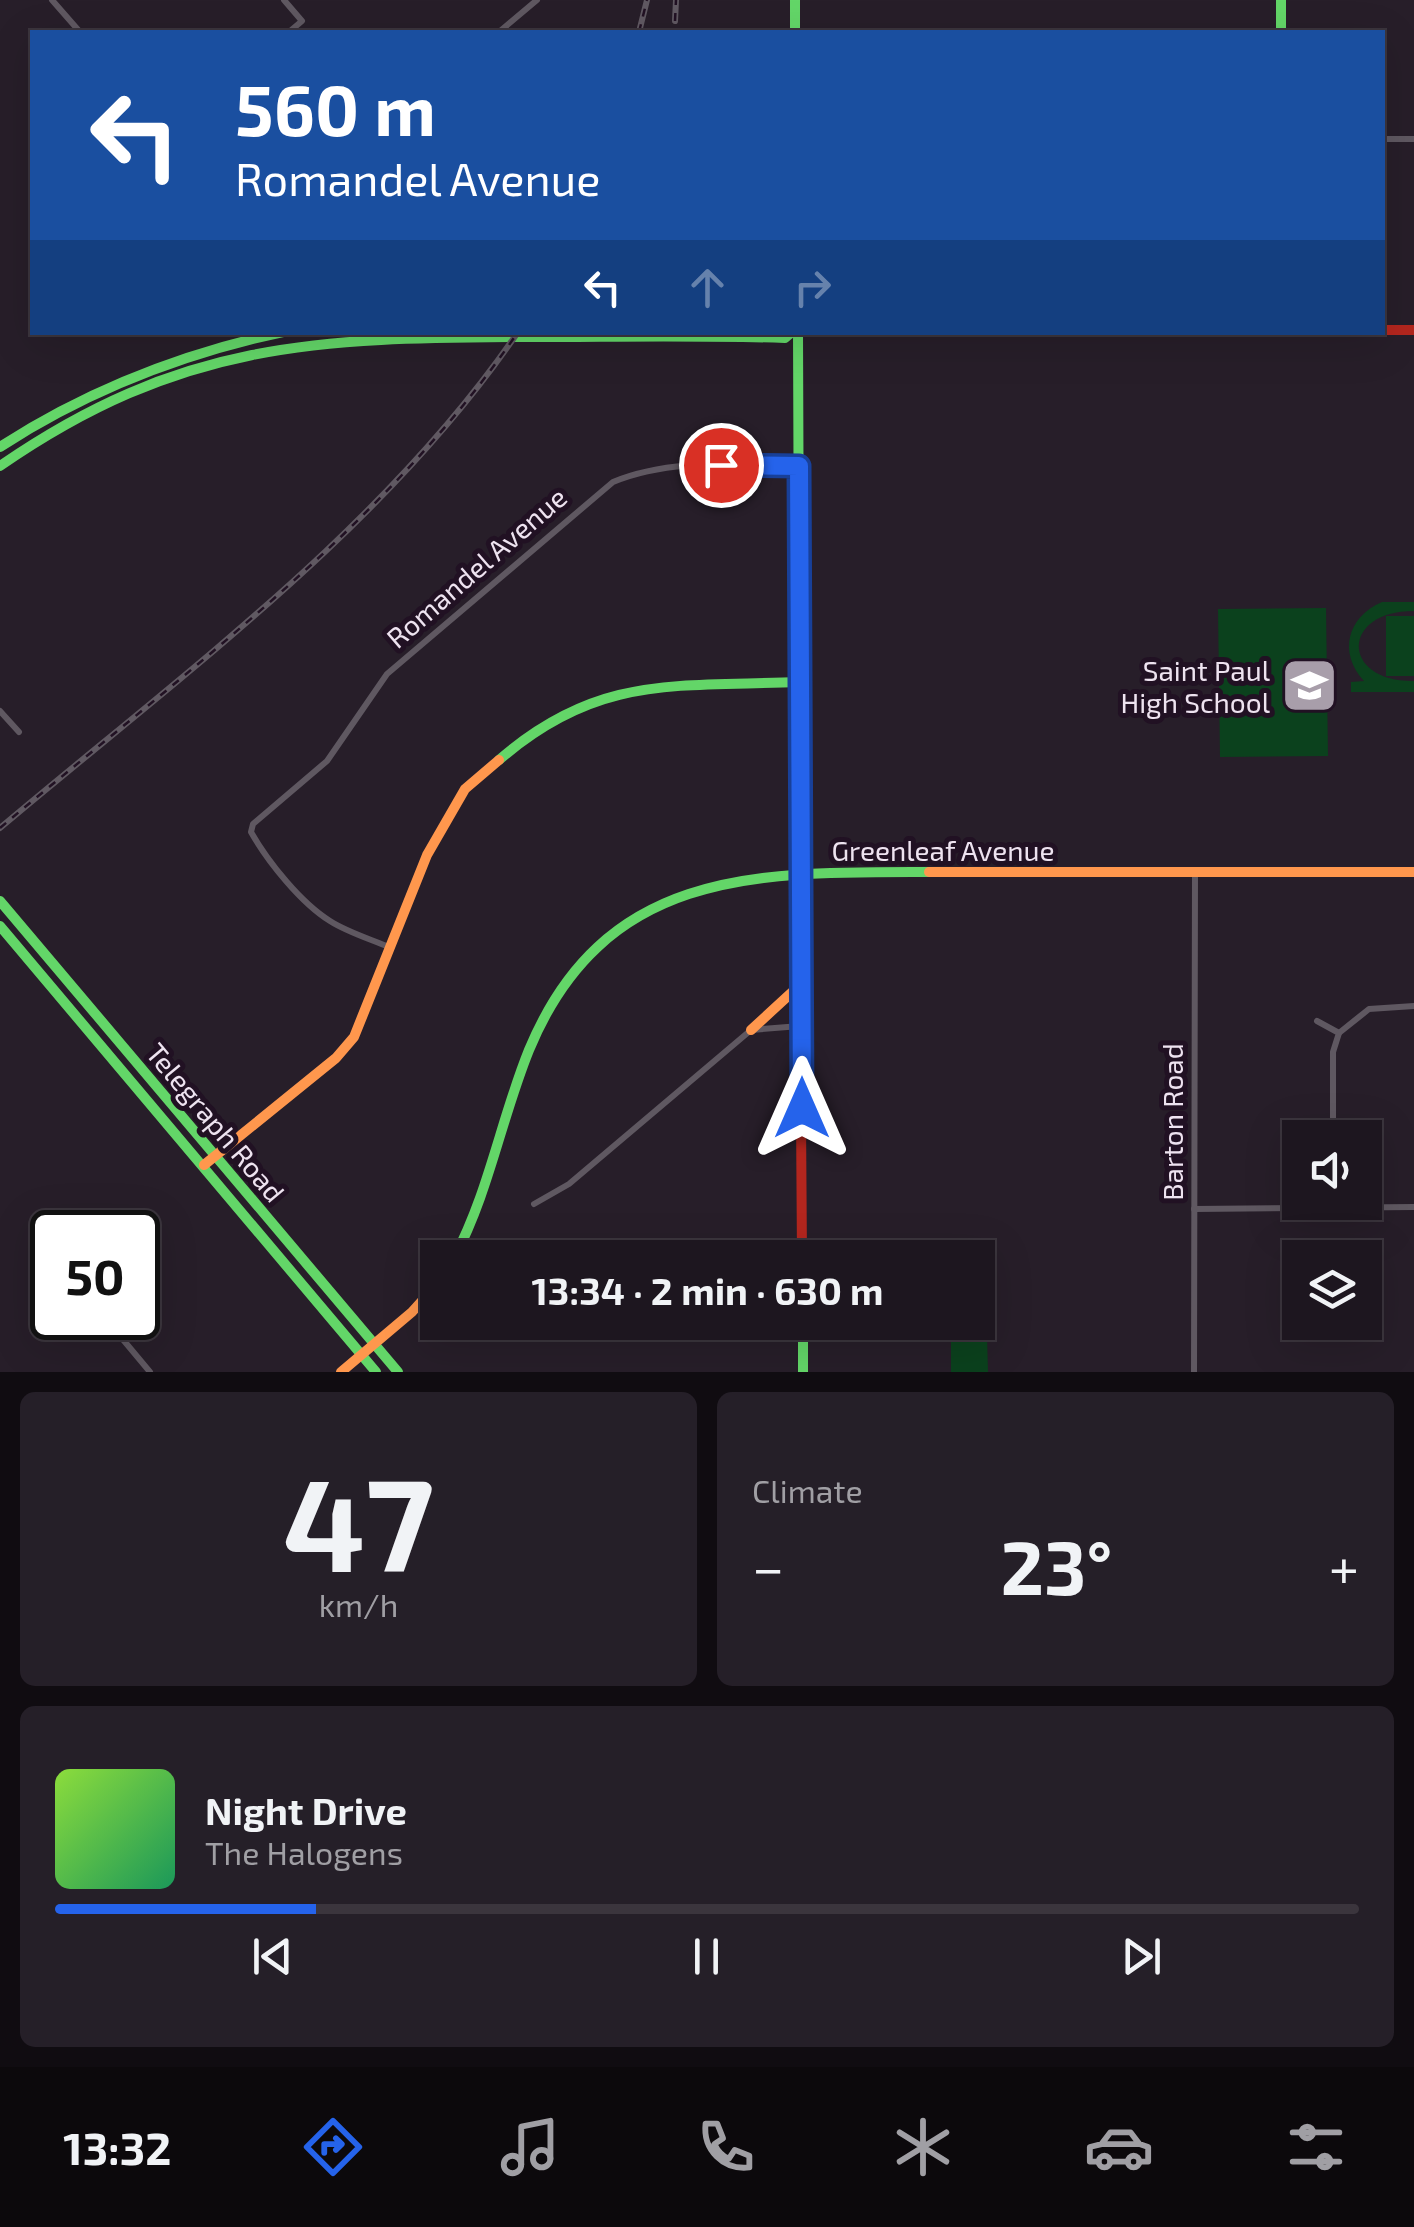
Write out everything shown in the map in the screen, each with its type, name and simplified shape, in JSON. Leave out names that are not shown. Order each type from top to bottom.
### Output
[{"type":"main road","points":[[795,0],[795,30]]},
{"type":"main road","points":[[1281,0],[1281,30]]},
{"type":"main road","points":[[1385,330],[1414,330]]},
{"type":"main road","points":[[0,447],[73,403],[129,377],[210,348],[269,335]]},
{"type":"main road","points":[[0,466],[60,426],[151,384],[298,338],[609,335]]},
{"type":"main road","points":[[709,335],[790,335]]},
{"type":"main road","points":[[795,335],[802,1240]]},
{"type":"main road","points":[[204,1166],[336,1058],[354,1037],[427,855],[465,789],[531,732],[593,699],[640,689],[800,682]]},
{"type":"main road","name":"Greenleaf Avenue","points":[[463,1240],[479,1206],[530,1043],[554,996],[584,960],[642,913],[686,892],[734,877],[799,872],[1414,872]]},
{"type":"main road","name":"Telegraph Road","points":[[0,901],[398,1372]]},
{"type":"main road","name":"Telegraph Road","points":[[0,926],[376,1372]]},
{"type":"main road","points":[[751,1030],[801,984]]},
{"type":"main road","points":[[341,1372],[420,1303]]},
{"type":"main road","points":[[803,1340],[803,1372]]},
{"type":"street","points":[[52,0],[78,30]]},
{"type":"street","points":[[284,0],[302,21],[291,30]]},
{"type":"street","points":[[501,30],[537,0]]},
{"type":"street","points":[[1385,139],[1414,139]]},
{"type":"street","name":"Romandel Avenue","points":[[389,946],[332,923],[313,908],[251,832],[260,817],[327,761],[387,674],[613,482],[639,471],[677,466],[799,466]]},
{"type":"street","points":[[0,710],[19,732]]},
{"type":"street","name":"Barton Road","points":[[1194,872],[1194,1372]]},
{"type":"street","points":[[1333,1120],[1332,1052],[1339,1034],[1369,1010],[1414,1006]]},
{"type":"street","points":[[1317,1021],[1339,1034]]},
{"type":"street","points":[[534,1204],[569,1184],[751,1030],[802,1026]]},
{"type":"street","points":[[1194,1210],[1282,1207]]},
{"type":"street","points":[[1382,1207],[1414,1208]]},
{"type":"street","points":[[123,1340],[150,1372]]},
{"type":"green space","points":[[1382,602],[1414,602],[1414,611],[1390,614],[1373,622],[1362,633],[1362,659],[1390,678],[1414,681],[1414,692],[1351,692],[1351,682],[1364,681],[1351,659],[1350,637],[1361,617]]},
{"type":"green space","points":[[1326,608],[1328,756],[1220,757],[1218,609]]},
{"type":"green space","points":[[1386,616],[1414,616],[1414,676],[1386,676]]},
{"type":"green space","points":[[951,1340],[987,1340],[988,1372],[951,1372]]},
{"type":"railway","points":[[640,30],[647,0]]},
{"type":"railway","points":[[675,21],[676,0]]},
{"type":"railway","points":[[0,828],[208,656],[343,535],[465,403],[516,335]]},
{"type":"traffic: fast","points":[[795,0],[795,30]]},
{"type":"traffic: fast","points":[[1281,0],[1281,30]]},
{"type":"traffic: fast","points":[[0,447],[67,408],[136,376],[270,335]]},
{"type":"traffic: fast","points":[[0,466],[66,425],[129,393],[252,355],[381,340],[788,335]]},
{"type":"traffic: fast","points":[[798,335],[801,1116]]},
{"type":"traffic: fast","points":[[499,760],[535,732],[570,712],[605,699],[676,686],[799,682]]},
{"type":"traffic: fast","points":[[463,1240],[529,1050],[561,990],[600,945],[644,913],[694,892],[748,880],[806,874],[929,872]]},
{"type":"traffic: fast","points":[[0,901],[398,1372]]},
{"type":"traffic: fast","points":[[0,926],[376,1372]]},
{"type":"traffic: fast","points":[[803,1340],[803,1372]]},
{"type":"traffic: slow","points":[[204,1165],[336,1058],[354,1037],[427,855],[465,789],[499,760]]},
{"type":"traffic: slow","points":[[929,872],[1414,872]]},
{"type":"traffic: slow","points":[[751,1030],[801,984]]},
{"type":"traffic: slow","points":[[341,1372],[420,1303]]},
{"type":"traffic: jam","points":[[1385,330],[1414,330]]},
{"type":"traffic: jam","points":[[801,1116],[802,1240]]},
{"type":"place","name":"Saint Paul High School","points":[[1309,686]]},
{"type":"route","points":[[721,465],[799,466],[802,1108]]}]
